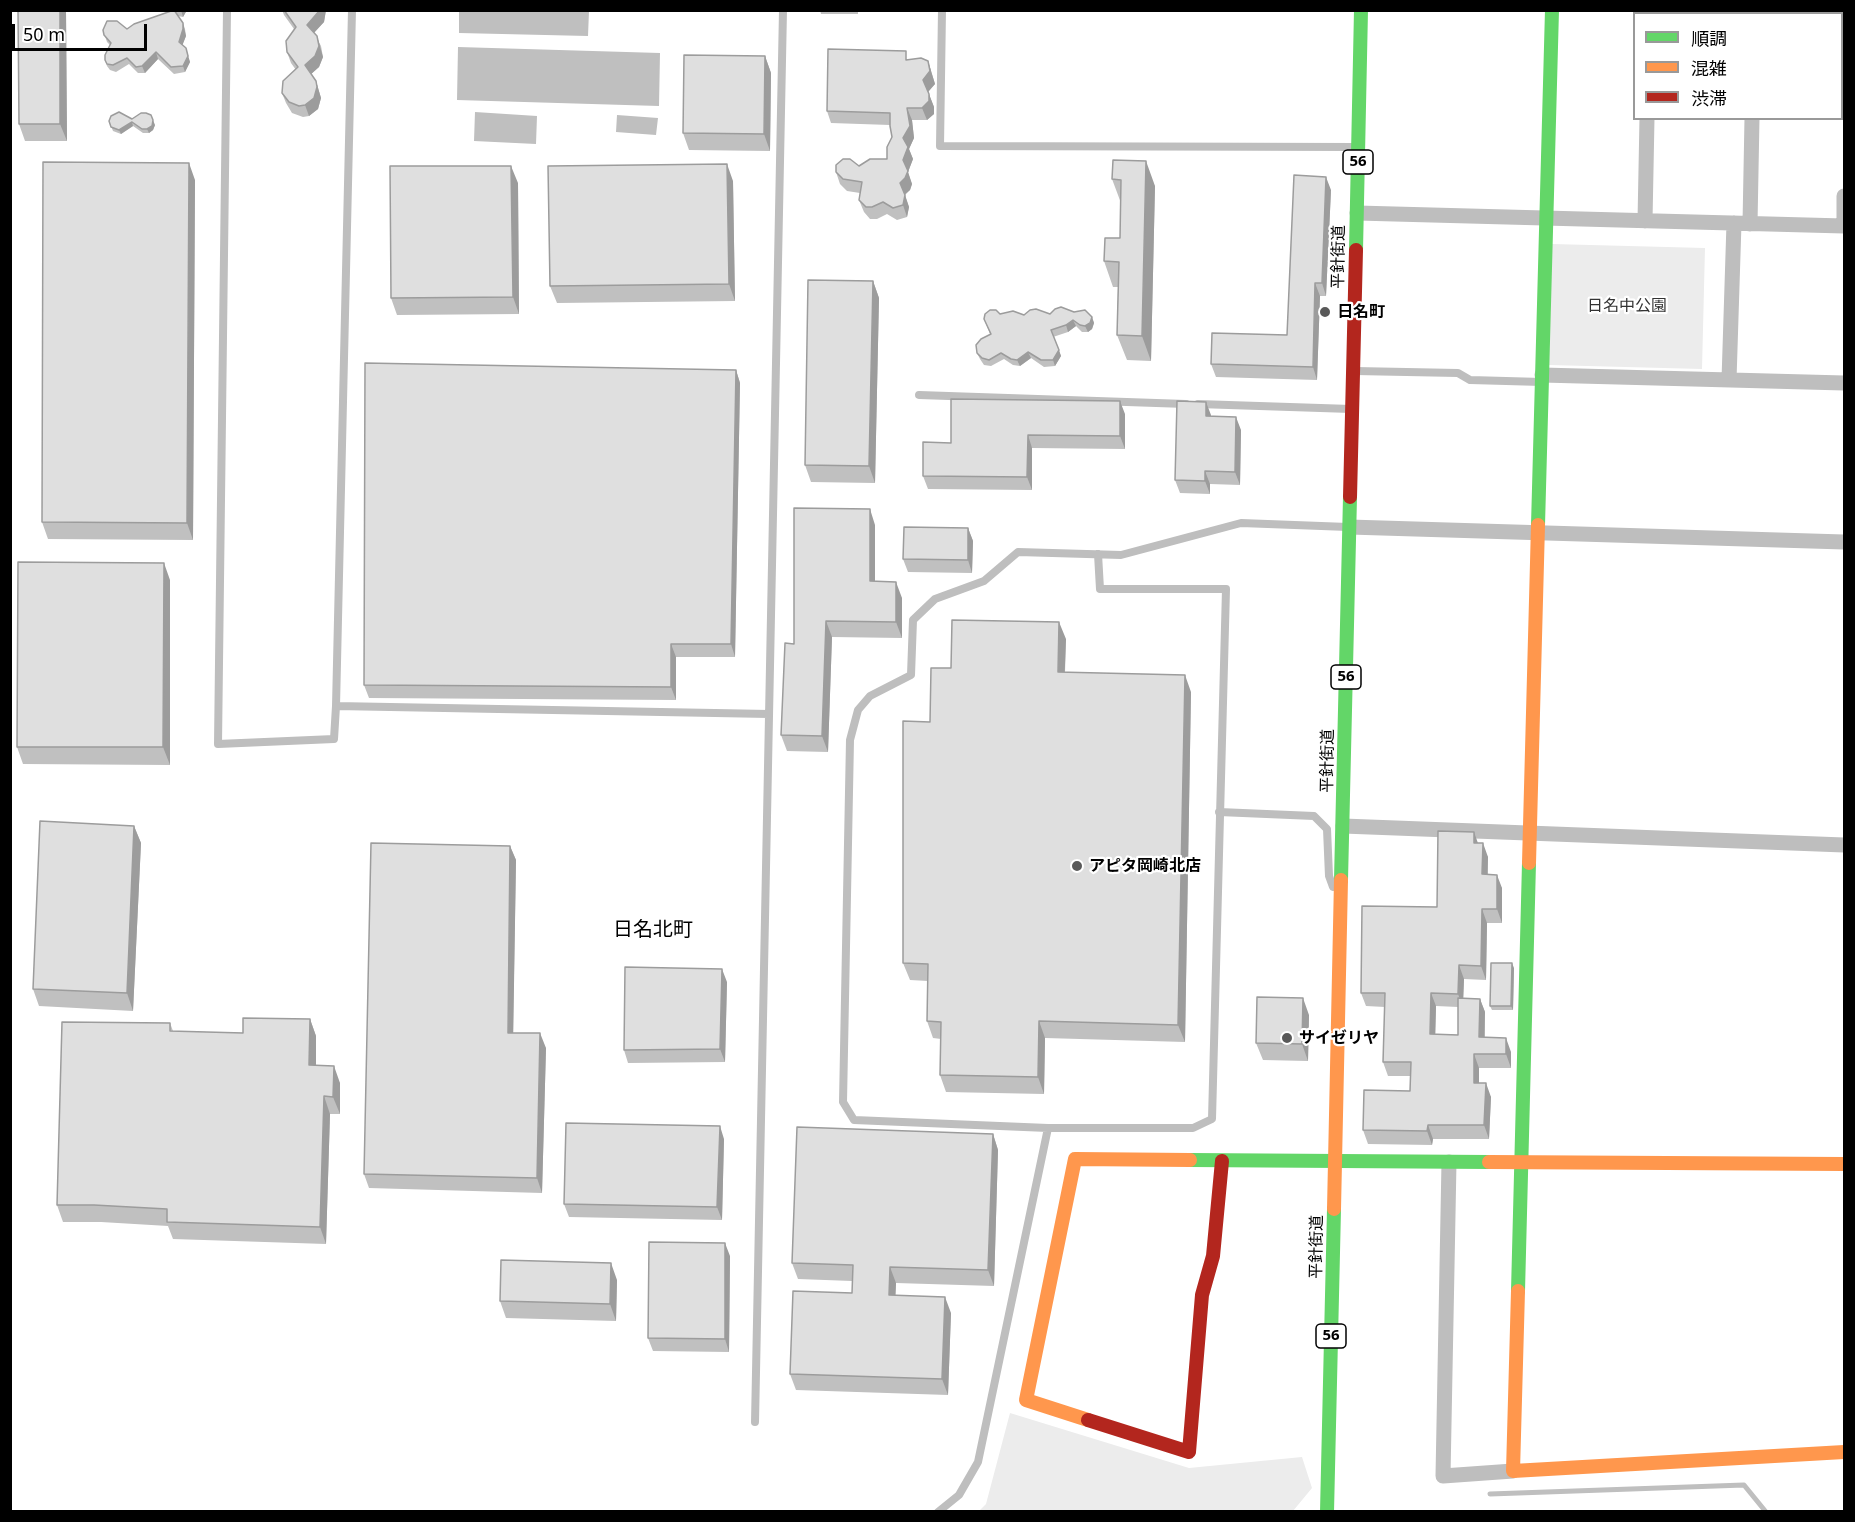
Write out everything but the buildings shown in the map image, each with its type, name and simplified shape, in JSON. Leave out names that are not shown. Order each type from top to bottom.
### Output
[{"type":"street","name":"平針街道","points":[[1327,1512],[1361,10]]},
{"type":"street","points":[[1513,1471],[1552,10]]},
{"type":"street","points":[[1763,10],[1818,12]]},
{"type":"street","points":[[1645,221],[1647,120]]},
{"type":"street","points":[[1749,224],[1752,120]]},
{"type":"street","points":[[1357,213],[1844,226],[1845,196]]},
{"type":"street","points":[[1729,380],[1734,223]]},
{"type":"street","points":[[1542,379],[1845,383]]},
{"type":"street","points":[[1350,527],[1845,542]]},
{"type":"street","points":[[1343,826],[1845,845]]},
{"type":"street","points":[[1222,1161],[1213,1256],[1202,1295],[1189,1452],[1026,1400],[1075,1159],[1845,1164]]},
{"type":"street","points":[[1449,1162],[1443,1476],[1845,1452]]},
{"type":"lane","points":[[227,10],[218,744],[334,739],[352,10]]},
{"type":"lane","points":[[754,1422],[783,10]]},
{"type":"lane","points":[[942,10],[940,146],[1358,147]]},
{"type":"lane","points":[[1353,371],[1458,373],[1470,380],[1542,379]]},
{"type":"lane","points":[[919,395],[1352,410]]},
{"type":"lane","points":[[1098,554],[1100,590],[1226,589],[1212,1119],[1192,1128],[1048,1128],[854,1120],[843,1102],[850,740],[858,710],[870,696],[911,675],[913,620],[935,599],[984,581],[1018,552],[1098,554],[1121,555],[1241,523],[1350,527]]},
{"type":"lane","points":[[336,706],[769,714]]},
{"type":"lane","points":[[1219,813],[1314,816],[1327,829],[1329,876],[1341,911]]},
{"type":"lane","points":[[938,1512],[959,1495],[978,1462],[1048,1128]]},
{"type":"green space","name":"日名中公園","points":[[1552,244],[1705,248],[1702,369],[1549,365]]},
{"type":"green space","points":[[1010,1413],[1189,1468],[1302,1457],[1312,1488],[1293,1511],[979,1511],[986,1504]]},
{"type":"shaded area","points":[[459,11],[589,11],[588,36],[459,33]]},
{"type":"shaded area","points":[[458,47],[660,53],[659,106],[457,100]]},
{"type":"shaded area","points":[[475,112],[537,116],[536,144],[474,141]]},
{"type":"shaded area","points":[[617,115],[658,118],[656,135],[616,132]]},
{"type":"waterway","points":[[1490,1494],[1744,1485],[1766,1512]]},
{"type":"traffic: fast","points":[[1356,250],[1361,10]]},
{"type":"traffic: fast","points":[[1538,525],[1552,10]]},
{"type":"traffic: fast","points":[[1341,880],[1350,497]]},
{"type":"traffic: fast","points":[[1518,1291],[1529,863]]},
{"type":"traffic: fast","points":[[1190,1160],[1489,1162]]},
{"type":"traffic: fast","points":[[1327,1512],[1334,1209]]},
{"type":"traffic: slow","points":[[1529,863],[1538,525]]},
{"type":"traffic: slow","points":[[1334,1209],[1341,880]]},
{"type":"traffic: slow","points":[[1088,1420],[1026,1400],[1075,1159],[1190,1160]]},
{"type":"traffic: slow","points":[[1489,1162],[1844,1164]]},
{"type":"traffic: slow","points":[[1518,1291],[1513,1471],[1844,1452]]},
{"type":"traffic: jam","points":[[1350,497],[1356,250]]},
{"type":"traffic: jam","points":[[1088,1420],[1189,1452],[1202,1295],[1213,1256],[1222,1161]]},
{"type":"place","name":"日名町","points":[[1325,312]]},
{"type":"place","name":"アピタ岡崎北店","points":[[1077,866]]},
{"type":"place","name":"サイゼリヤ","points":[[1287,1038]]},
{"type":"district","name":"日名北町","points":[[653,930]]}]
